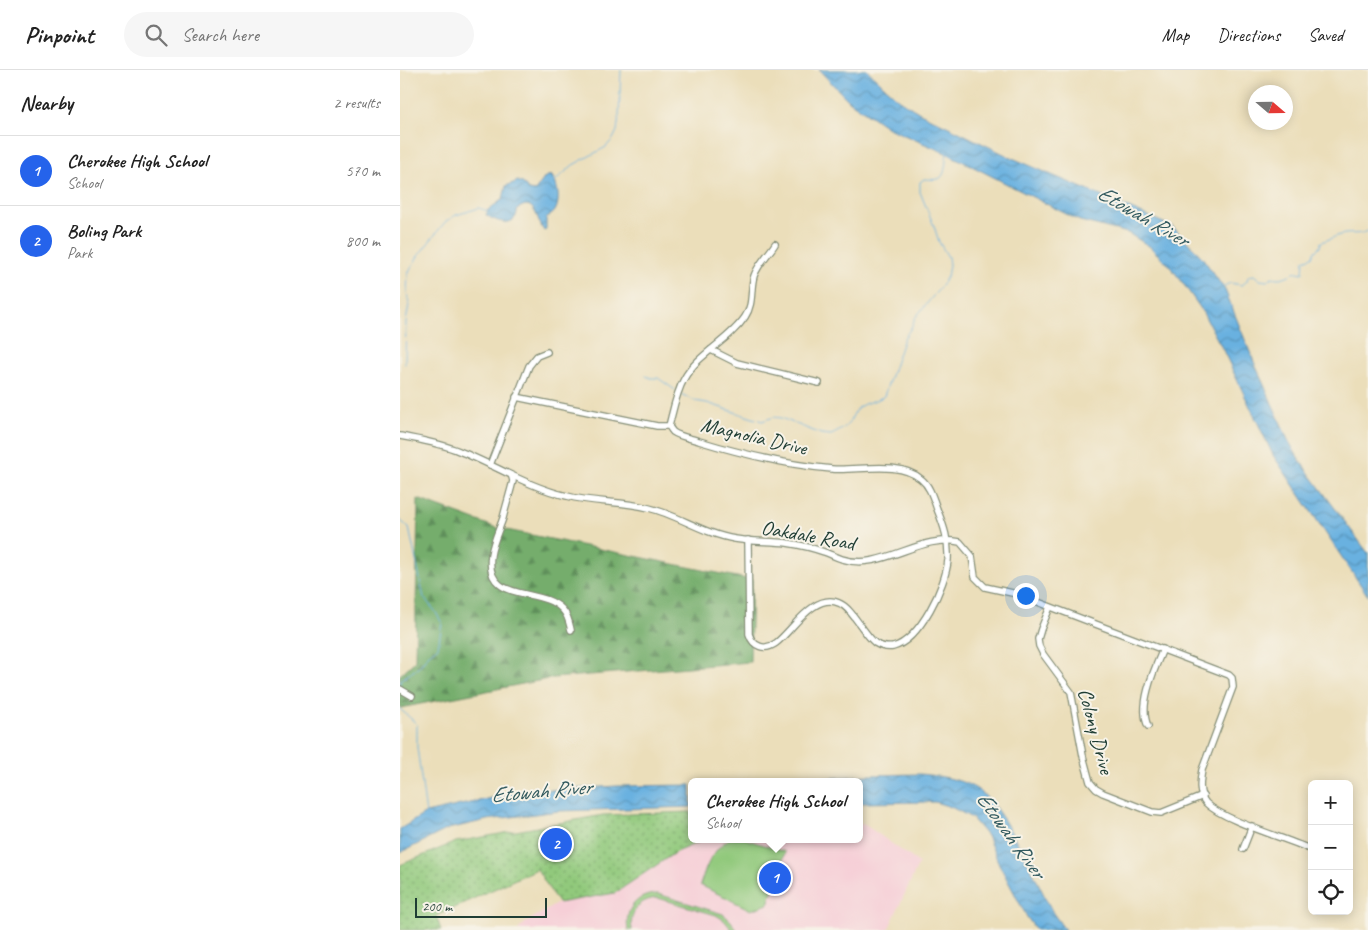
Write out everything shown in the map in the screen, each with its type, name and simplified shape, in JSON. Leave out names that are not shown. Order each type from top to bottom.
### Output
[{"type":"street","points":[[669,426],[678,392],[684,378],[696,364],[738,326],[747,314],[754,276],[776,244]]},
{"type":"street","points":[[711,350],[737,363],[819,383]]},
{"type":"street","points":[[490,465],[529,366],[537,356],[546,352]]},
{"type":"street","name":"Magnolia Drive","points":[[516,396],[657,426],[669,426],[673,432],[714,446],[783,462],[834,469],[877,468],[910,472],[920,477],[929,488],[948,541]]},
{"type":"street","name":"Oakdale Road","points":[[400,436],[442,445],[490,465],[512,477],[566,496],[651,508],[723,536],[786,543],[824,552],[842,559],[875,560],[922,545],[948,541]]},
{"type":"street","points":[[512,477],[513,481],[491,554],[494,575],[497,581],[514,592],[537,596],[557,604],[567,616],[570,630]]},
{"type":"street","points":[[748,540],[749,634],[754,644],[762,647],[778,642],[802,616],[816,606],[833,601],[844,606],[875,643],[893,647],[909,637],[923,621],[937,597],[946,572],[948,541],[960,542],[965,546],[972,556],[975,577],[985,587],[1011,592],[1050,606],[1229,675],[1233,683],[1231,696],[1202,770],[1200,782],[1205,802],[1218,812],[1308,848]]},
{"type":"street","name":"Colony Drive","points":[[1050,606],[1038,639],[1044,654],[1071,692],[1090,782],[1103,794],[1152,812],[1161,813],[1203,796]]},
{"type":"street","points":[[1148,726],[1145,720],[1145,706],[1153,673],[1163,649]]},
{"type":"street","points":[[400,689],[412,696]]},
{"type":"street","points":[[1073,740],[1080,739]]},
{"type":"street","points":[[1243,849],[1252,826]]},
{"type":"shaded area","points":[[863,824],[919,863],[888,930],[518,930],[526,922],[558,903],[615,893],[688,841],[688,843],[863,843]]},
{"type":"green space","points":[[418,499],[497,528],[752,580],[750,662],[553,678],[400,708],[400,675],[415,661]]},
{"type":"green space","points":[[688,812],[688,843],[697,843],[676,852],[615,893],[558,903],[537,869],[436,916],[441,930],[400,930],[400,865],[456,842],[603,815]]},
{"type":"green space","points":[[723,843],[757,843],[785,852],[768,904],[751,910],[700,885],[707,865]]},
{"type":"green space","points":[[658,894],[723,914],[731,921],[736,930],[732,930],[724,920],[716,915],[658,898],[646,901],[637,908],[632,918],[632,930],[628,930],[628,916],[634,904],[644,897]]},
{"type":"water","name":"Etowah River","points":[[819,70],[867,70],[899,100],[920,113],[1010,157],[1173,227],[1202,257],[1225,290],[1288,440],[1300,461],[1368,553],[1368,596],[1273,455],[1223,350],[1201,309],[1166,262],[1149,246],[1128,233],[1080,221],[948,154],[888,128],[849,101]]},
{"type":"water","points":[[551,175],[557,187],[558,202],[555,211],[546,219],[546,230],[544,231],[535,212],[529,206],[524,205],[519,208],[516,216],[510,222],[502,222],[486,215],[488,210],[503,199],[506,186],[518,181],[524,184],[528,190],[535,191],[545,177]]},
{"type":"water","name":"Etowah River","points":[[920,774],[955,780],[975,788],[985,796],[1008,826],[1053,913],[1065,930],[1036,930],[1000,866],[987,836],[972,818],[951,807],[935,802],[863,803],[863,778],[830,778]]},
{"type":"water","name":"Etowah River","points":[[688,785],[688,807],[559,811],[487,820],[448,829],[400,853],[400,829],[426,813],[518,792],[617,786]]},
{"type":"waterway","points":[[555,181],[573,165],[606,147],[613,139],[617,131],[619,116],[621,70]]},
{"type":"waterway","points":[[681,394],[695,401],[707,403],[762,421],[774,417],[781,418],[821,434],[831,435],[847,425],[858,408],[884,396],[904,338],[915,318],[947,277],[948,257],[939,242],[920,192],[920,182],[924,179],[941,178],[947,152]]},
{"type":"waterway","points":[[405,364],[406,322],[409,304],[407,292],[408,274],[418,256],[445,222],[456,215],[479,208],[487,211]]},
{"type":"waterway","points":[[1222,287],[1230,283],[1242,285],[1247,281],[1248,276],[1254,275],[1260,280],[1267,281],[1272,277],[1282,278],[1297,272],[1303,273],[1304,260],[1312,257],[1320,247],[1321,242],[1342,235],[1368,231]]},
{"type":"waterway","points":[[646,376],[658,378],[675,390]]},
{"type":"waterway","points":[[400,520],[409,528],[424,598],[442,623],[438,647],[428,655],[419,667],[402,679],[400,684]]},
{"type":"waterway","points":[[400,709],[417,724],[417,747],[426,814]]},
{"type":"place","name":"Boling Park","points":[[556,844]]},
{"type":"place","name":"Cherokee High School","points":[[775,878]]}]
